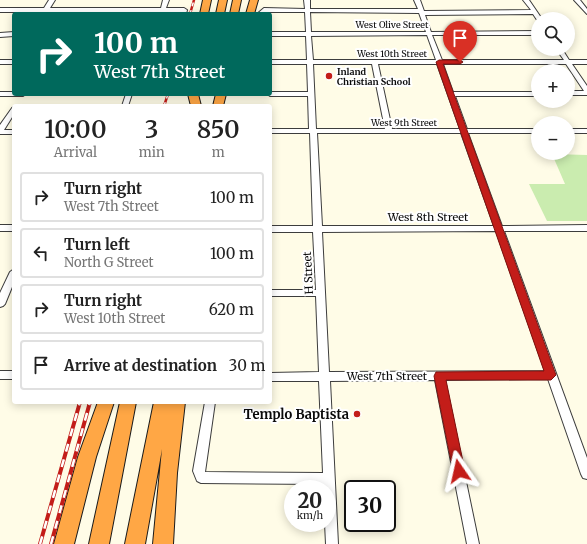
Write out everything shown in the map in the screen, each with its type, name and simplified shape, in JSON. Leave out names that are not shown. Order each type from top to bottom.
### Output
[{"type":"highway","points":[[205,12],[208,0]]},
{"type":"highway","points":[[220,12],[223,0]]},
{"type":"highway","points":[[234,12],[237,0]]},
{"type":"highway","points":[[251,12],[254,0]]},
{"type":"highway","points":[[64,544],[87,457],[105,404]]},
{"type":"highway","points":[[98,544],[128,404]]},
{"type":"highway","points":[[135,544],[162,404]]},
{"type":"highway","points":[[163,544],[168,473],[177,404]]},
{"type":"street","points":[[46,10],[52,0]]},
{"type":"street","points":[[163,10],[166,0]]},
{"type":"street","name":"H Street","points":[[307,0],[310,33],[329,480]]},
{"type":"street","points":[[417,0],[587,474]]},
{"type":"street","points":[[526,0],[534,12]]},
{"type":"street","points":[[577,0],[587,12]]},
{"type":"street","points":[[0,10],[46,10],[74,12],[163,10],[183,12]]},
{"type":"street","points":[[262,12],[308,10],[531,12]]},
{"type":"street","name":"West Olive Street","points":[[272,34],[531,33]]},
{"type":"street","points":[[0,35],[12,34]]},
{"type":"street","points":[[563,56],[587,92],[575,93]]},
{"type":"street","points":[[0,62],[12,62]]},
{"type":"street","name":"West 10th Street","points":[[272,62],[587,62]]},
{"type":"street","points":[[375,62],[389,131]]},
{"type":"street","points":[[0,94],[12,94]]},
{"type":"street","points":[[272,94],[312,94]]},
{"type":"street","points":[[451,94],[531,94]]},
{"type":"street","points":[[12,112],[0,131],[12,132]]},
{"type":"street","name":"West 9th Street","points":[[272,132],[531,131]]},
{"type":"street","points":[[575,131],[587,131]]},
{"type":"street","points":[[0,228],[12,228]]},
{"type":"street","name":"West 8th Street","points":[[272,229],[587,228]]},
{"type":"street","points":[[0,304],[12,277]]},
{"type":"street","points":[[272,293],[321,293]]},
{"type":"street","points":[[0,375],[12,375]]},
{"type":"street","name":"West 7th Street","points":[[272,377],[551,375]]},
{"type":"street","points":[[440,376],[473,544]]},
{"type":"street","points":[[210,404],[200,463],[201,476],[329,480]]},
{"type":"street","name":"H Street","points":[[331,532],[332,544]]},
{"type":"green space","points":[[575,155],[587,155],[587,221],[547,221],[529,184],[565,184],[555,160],[575,160]]},
{"type":"railway","points":[[191,12],[194,0]]},
{"type":"railway","points":[[165,104],[167,96]]},
{"type":"railway","points":[[40,544],[79,404]]},
{"type":"railway","points":[[51,544],[89,404]]},
{"type":"place","name":"Inland Christian School","points":[[329,76]]},
{"type":"place","name":"Templo Baptista","points":[[357,414]]},
{"type":"route","points":[[459,471],[440,376],[551,375],[465,131],[439,62],[460,62]]}]
